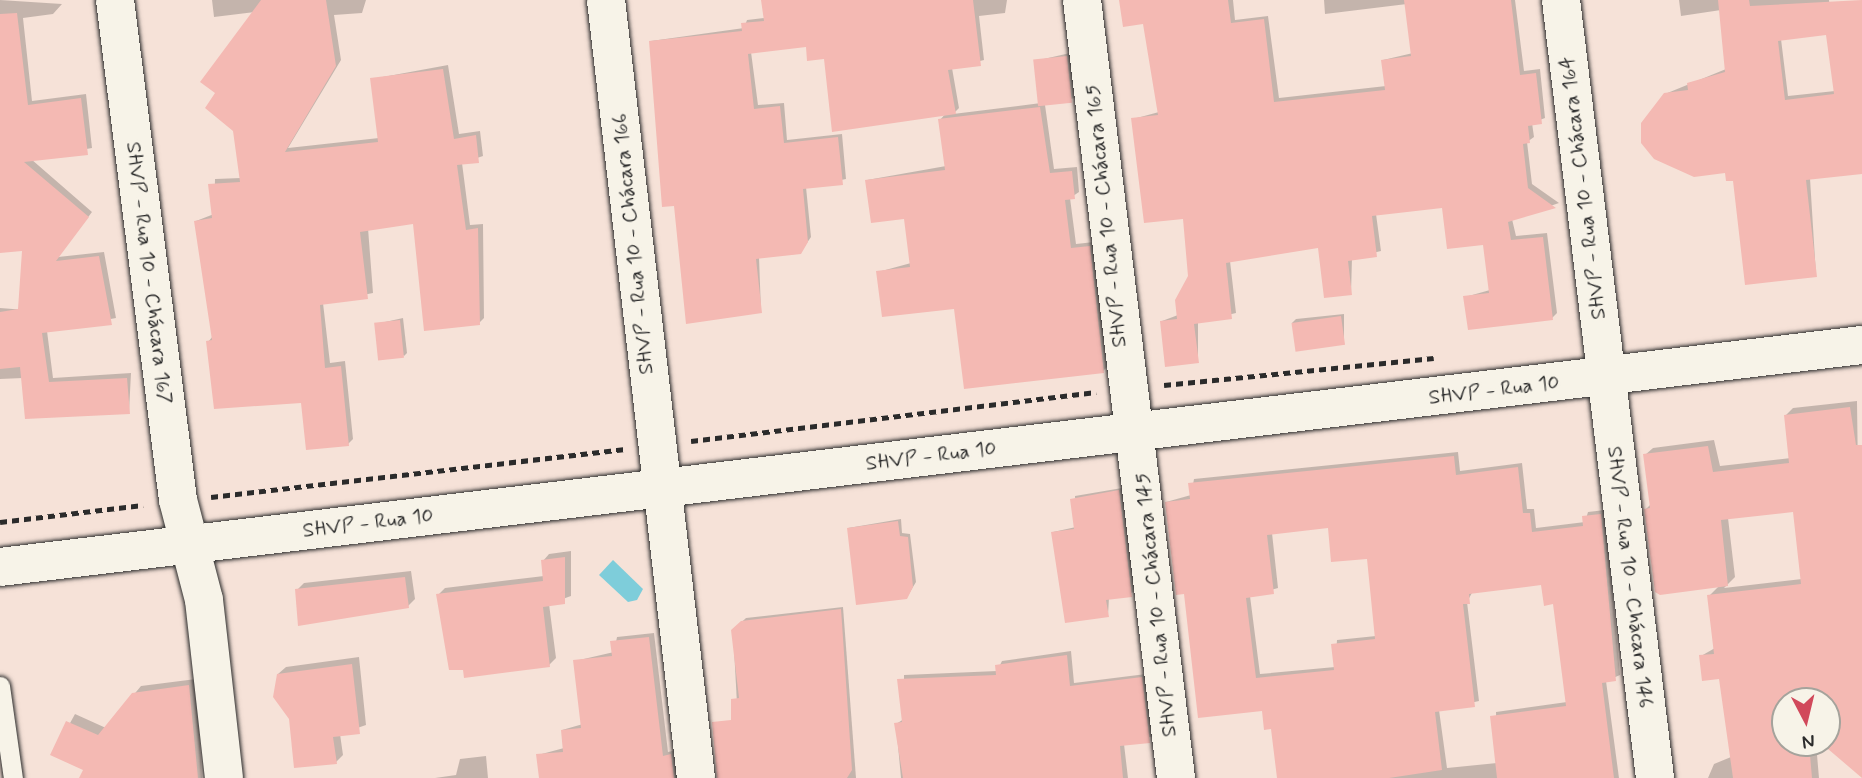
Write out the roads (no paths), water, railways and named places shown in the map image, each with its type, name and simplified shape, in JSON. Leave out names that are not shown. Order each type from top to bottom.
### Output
[{"type":"street","name":"SHVP - Rua 10 - Chácara 167","points":[[115,0],[178,500],[204,600],[224,778]]},
{"type":"street","name":"SHVP - Rua 10 - Chácara 166","points":[[606,0],[654,446],[696,778]]},
{"type":"street","name":"SHVP - Rua 10 - Chácara 165","points":[[1082,0],[1135,431]]},
{"type":"street","name":"SHVP - Rua 10 - Chácara 164","points":[[1561,0],[1606,377]]},
{"type":"street","name":"SHVP - Rua 10","points":[[0,568],[1862,345]]},
{"type":"street","name":"SHVP - Rua 10 - Chácara 146","points":[[1606,377],[1655,778]]},
{"type":"street","name":"SHVP - Rua 10 - Chácara 145","points":[[1135,431],[1176,778]]},
{"type":"lane","points":[[0,686],[13,778]]},
{"type":"water","points":[[613,560],[643,589],[637,600],[628,602],[599,575]]}]
